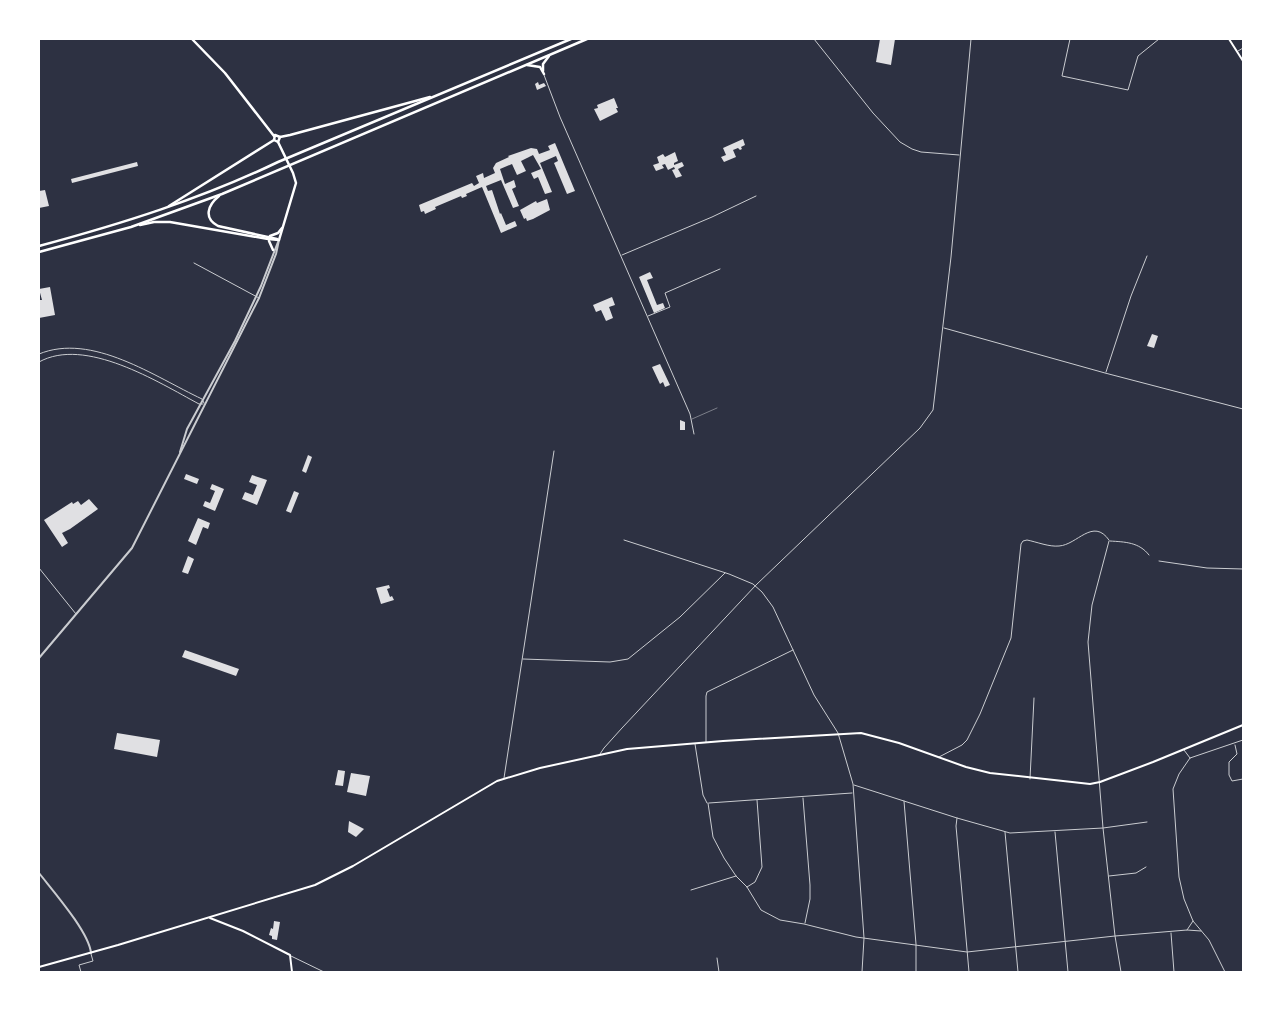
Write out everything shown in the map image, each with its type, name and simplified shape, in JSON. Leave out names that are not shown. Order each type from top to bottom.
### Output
[{"type":"main road","points":[[192,39],[229,78],[274,136],[274,140]]},
{"type":"main road","points":[[39,246],[97,231],[162,210],[235,182],[294,155],[571,39]]},
{"type":"main road","points":[[132,227],[222,194],[588,39]]},
{"type":"main road","points":[[1229,39],[1243,61]]},
{"type":"main road","points":[[544,74],[543,64],[550,55]]},
{"type":"main road","points":[[525,65],[538,66],[544,74]]},
{"type":"main road","points":[[274,136],[278,135],[280,137],[441,94]]},
{"type":"main road","points":[[278,142],[280,137]]},
{"type":"main road","points":[[39,252],[154,222],[170,222],[279,240],[296,184],[293,173],[278,142],[274,140]]},
{"type":"main road","points":[[162,210],[274,140]]},
{"type":"main road","points":[[222,194],[211,204],[208,216],[218,226],[268,238],[282,228]]},
{"type":"main road","points":[[268,238],[273,250]]},
{"type":"main road","points":[[39,967],[210,918],[315,885],[331,878],[490,785],[540,768],[600,754],[662,745],[838,733],[866,733],[990,773],[1030,779],[1090,784],[1100,782],[1183,750],[1243,725]]},
{"type":"main road","points":[[210,918],[238,928],[290,955],[292,972]]},
{"type":"street","points":[[814,39],[873,113],[905,146],[921,152],[960,155]]},
{"type":"street","points":[[600,754],[622,728],[756,586],[920,428],[934,409],[951,257],[971,39]]},
{"type":"street","points":[[1070,39],[1062,76],[1128,90],[1138,56],[1159,39]]},
{"type":"street","points":[[1237,52],[1243,48]]},
{"type":"street","points":[[544,74],[560,117],[692,419],[694,434]]},
{"type":"street","points":[[621,255],[712,217],[756,196]]},
{"type":"street","points":[[180,454],[187,429],[235,340],[256,296],[273,250],[279,240]]},
{"type":"street","points":[[39,658],[132,548],[259,298],[276,254],[279,240]]},
{"type":"street","points":[[1105,373],[1131,296],[1147,256]]},
{"type":"street","points":[[194,263],[259,298]]},
{"type":"street","points":[[648,316],[670,308],[665,294],[720,270]]},
{"type":"street","points":[[943,328],[1243,409]]},
{"type":"street","points":[[39,354],[74,349],[112,356],[202,400],[205,404]]},
{"type":"street","points":[[74,349],[74,354]]},
{"type":"street","points":[[39,362],[53,356],[74,354],[114,362],[199,404],[205,404]]},
{"type":"street","points":[[504,779],[554,451]]},
{"type":"street","points":[[939,757],[962,745],[967,740],[980,714],[1011,638],[1022,541],[1027,540],[1060,546],[1090,532],[1099,532],[1105,535],[1109,541],[1092,605],[1088,634],[1103,828],[1121,972]]},
{"type":"street","points":[[624,540],[725,573],[756,586],[773,607],[813,693],[838,733],[853,784],[864,938],[862,972]]},
{"type":"street","points":[[1109,541],[1140,546],[1149,555]]},
{"type":"street","points":[[1159,561],[1207,568],[1243,569]]},
{"type":"street","points":[[39,568],[77,614]]},
{"type":"street","points":[[522,659],[610,662],[628,659],[675,621],[725,573]]},
{"type":"street","points":[[706,742],[707,692],[794,650]]},
{"type":"street","points":[[1030,779],[1034,698]]},
{"type":"street","points":[[1225,972],[1209,940],[1193,921],[1186,905],[1179,877],[1173,789],[1179,774],[1190,758],[1243,740]]},
{"type":"street","points":[[695,743],[703,795],[708,803],[713,837],[724,858],[758,906],[765,913],[780,920],[864,938],[967,952],[1115,936],[1187,930],[1202,931]]},
{"type":"street","points":[[1235,743],[1237,754],[1230,762],[1229,775],[1232,781],[1243,779]]},
{"type":"street","points":[[1183,750],[1190,758]]},
{"type":"street","points":[[853,784],[1005,832],[1103,828],[1147,822]]},
{"type":"street","points":[[708,803],[853,793]]},
{"type":"street","points":[[803,797],[810,885],[810,899],[804,924]]},
{"type":"street","points":[[746,887],[755,882],[762,868],[757,800]]},
{"type":"street","points":[[904,800],[916,944],[916,972]]},
{"type":"street","points":[[957,818],[956,826],[969,972]]},
{"type":"street","points":[[1055,831],[1068,972]]},
{"type":"street","points":[[1005,832],[1018,972]]},
{"type":"street","points":[[1108,876],[1136,873],[1146,867]]},
{"type":"street","points":[[39,873],[84,932],[90,945],[93,960],[79,965],[81,972]]},
{"type":"street","points":[[691,890],[736,876]]},
{"type":"street","points":[[1187,930],[1193,921]]},
{"type":"street","points":[[1171,932],[1174,972]]},
{"type":"street","points":[[290,955],[324,972]]},
{"type":"street","points":[[717,958],[719,972]]},
{"type":"lane","points":[[692,419],[717,408]]},
{"type":"building","points":[[880,39],[895,39],[891,65],[876,62]]},
{"type":"building","points":[[538,82],[539,85],[544,83],[546,86],[537,90],[535,84]]},
{"type":"building","points":[[614,98],[618,112],[600,121],[594,109],[598,108],[597,105]]},
{"type":"building","points":[[743,139],[745,145],[741,147],[742,149],[733,150],[736,157],[724,162],[721,157],[726,155],[723,148]]},
{"type":"building","points":[[555,143],[575,191],[567,194],[554,163],[558,161],[556,156],[540,163],[552,192],[545,194],[538,177],[534,179],[531,173],[541,169],[533,155],[521,161],[526,171],[517,175],[512,164],[500,169],[505,184],[514,180],[516,187],[512,189],[519,206],[513,208],[501,180],[486,186],[488,191],[492,190],[506,225],[515,221],[517,226],[501,233],[482,187],[466,194],[467,196],[462,198],[461,196],[435,207],[436,209],[425,214],[424,211],[421,212],[419,205],[472,183],[474,186],[479,183],[476,176],[483,173],[484,178],[495,173],[493,168],[496,163],[508,156],[531,148],[537,149],[539,154],[550,150],[548,146]]},
{"type":"building","points":[[675,152],[678,161],[674,165],[682,162],[684,166],[678,169],[682,176],[676,178],[672,170],[675,169],[674,167],[668,170],[665,164],[662,165],[664,168],[656,171],[653,165],[659,163],[657,157],[663,154],[665,157]]},
{"type":"building","points":[[137,162],[138,166],[72,183],[71,179]]},
{"type":"building","points":[[45,190],[49,206],[39,208],[39,191]]},
{"type":"building","points":[[547,199],[550,210],[533,219],[527,221],[526,218],[524,219],[520,210],[536,201],[537,203]]},
{"type":"building","points":[[650,272],[653,278],[647,280],[657,305],[663,303],[665,308],[654,313],[639,277]]},
{"type":"building","points":[[50,287],[55,315],[39,318],[39,300],[42,300],[39,289]]},
{"type":"building","points":[[612,297],[615,305],[609,307],[613,318],[606,321],[601,310],[596,312],[593,305]]},
{"type":"building","points":[[1152,334],[1158,336],[1154,348],[1147,346]]},
{"type":"building","points":[[660,364],[670,385],[665,387],[663,382],[660,384],[652,367]]},
{"type":"building","points":[[680,420],[685,422],[685,430],[680,430]]},
{"type":"building","points":[[308,455],[312,457],[306,473],[302,471]]},
{"type":"building","points":[[186,474],[199,479],[197,484],[184,479]]},
{"type":"building","points":[[252,475],[267,480],[257,505],[242,499],[245,492],[253,495],[257,485],[249,482]]},
{"type":"building","points":[[212,484],[224,489],[215,511],[203,506],[205,501],[210,503],[215,491],[210,489]]},
{"type":"building","points":[[294,491],[299,493],[291,513],[286,511]]},
{"type":"building","points":[[89,499],[98,509],[62,533],[68,543],[62,547],[44,520],[72,502],[73,504],[78,501],[81,505]]},
{"type":"building","points":[[198,518],[210,523],[208,529],[203,527],[196,545],[188,541]]},
{"type":"building","points":[[188,556],[194,559],[188,574],[182,572]]},
{"type":"building","points":[[389,585],[390,588],[387,589],[390,597],[392,596],[394,600],[381,604],[376,588]]},
{"type":"building","points":[[185,650],[239,669],[236,676],[182,657]]},
{"type":"building","points":[[117,733],[160,740],[157,757],[114,749]]},
{"type":"building","points":[[338,770],[345,771],[343,786],[335,785]]},
{"type":"building","points":[[351,773],[370,776],[366,796],[347,792]]},
{"type":"building","points":[[349,821],[364,829],[356,837],[348,832]]},
{"type":"building","points":[[274,921],[280,922],[277,940],[272,939],[272,936],[269,935],[271,928],[273,929]]}]
